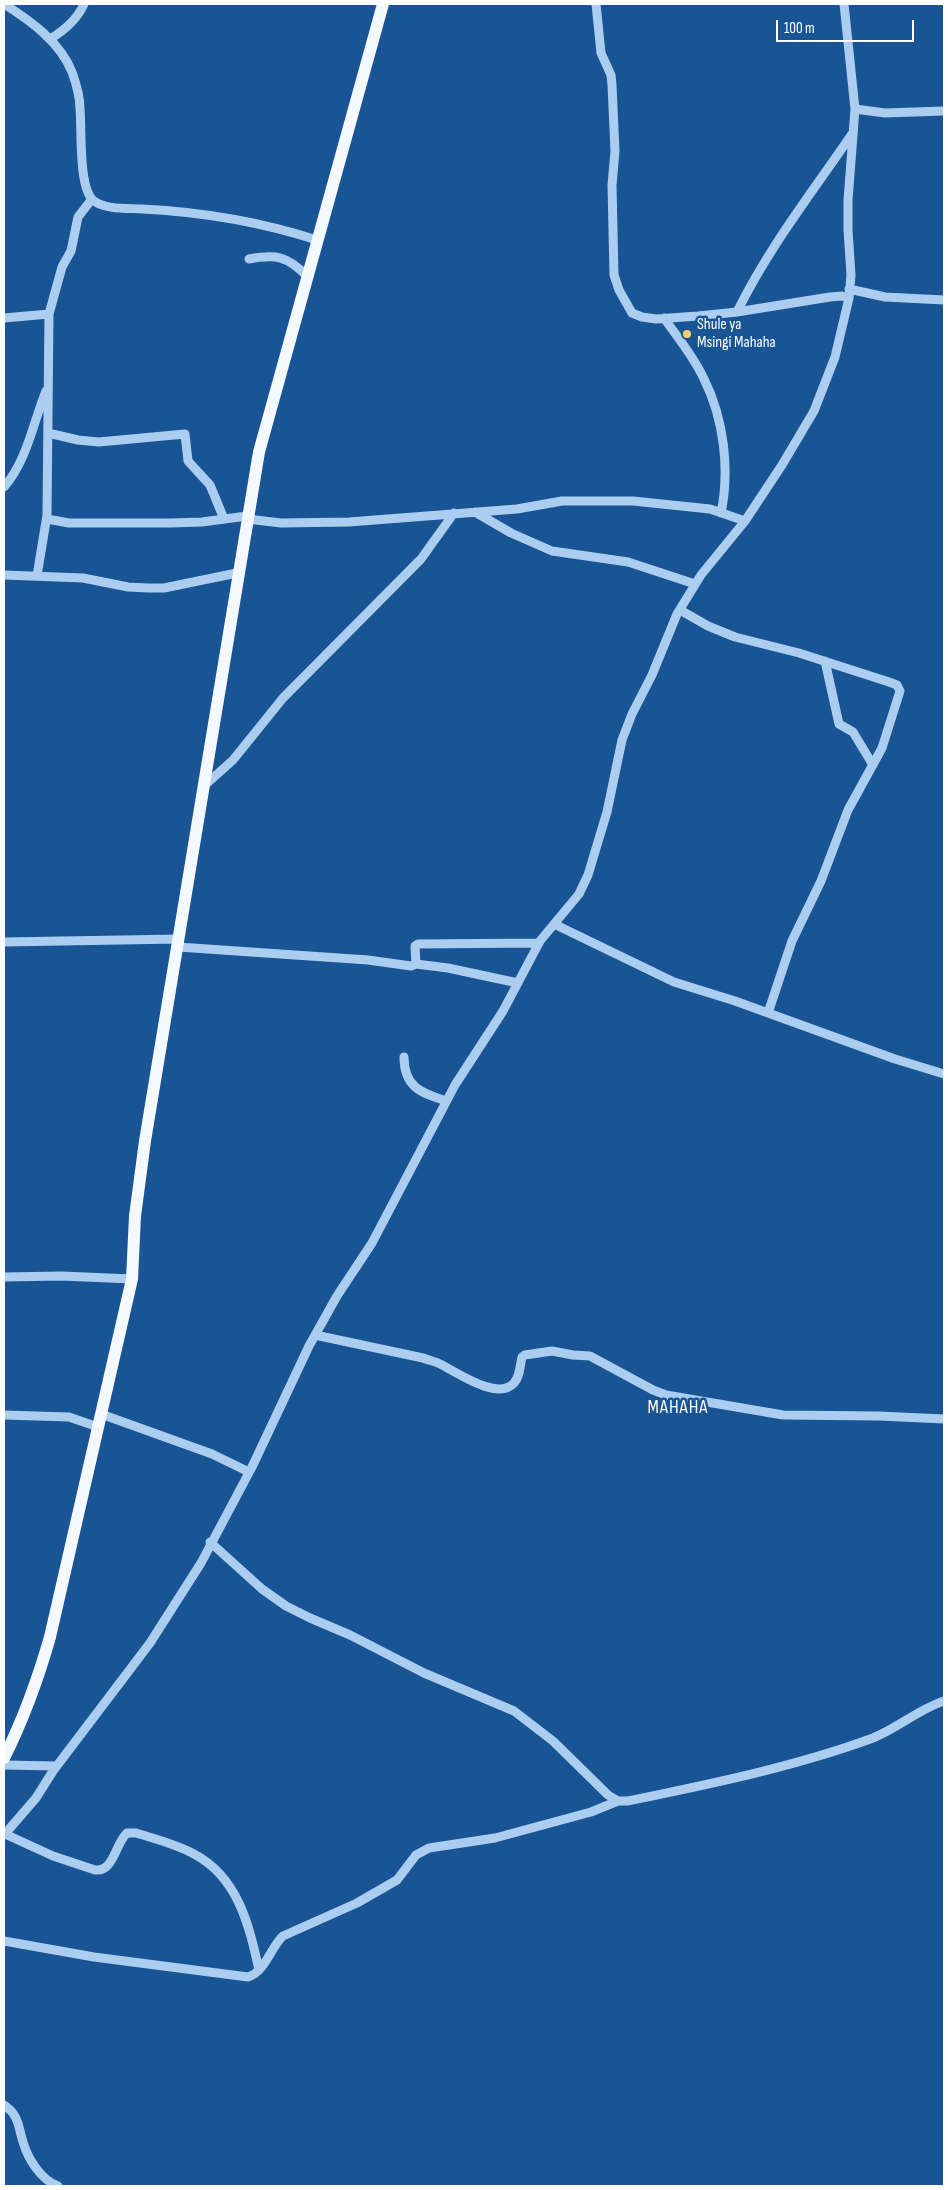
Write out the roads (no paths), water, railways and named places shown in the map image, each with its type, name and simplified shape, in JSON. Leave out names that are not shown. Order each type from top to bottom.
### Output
[{"type":"main road","points":[[4,1758],[36,1686],[50,1637],[132,1279],[135,1216],[145,1141],[179,943],[237,573],[259,452],[383,4]]},
{"type":"street","points":[[4,4],[30,20],[50,39],[72,72],[80,108],[80,145],[84,173],[92,199],[101,204],[114,206],[223,218],[285,230],[317,240]]},
{"type":"street","points":[[50,39],[61,32],[79,14],[84,4]]},
{"type":"street","points":[[596,4],[601,53],[611,75],[612,85],[615,151],[612,185],[614,275],[619,290],[632,313],[642,317],[664,318],[737,312],[849,294],[944,300]]},
{"type":"street","points":[[260,1970],[241,1905],[226,1879],[194,1854],[136,1833],[127,1833],[117,1846],[107,1868],[101,1871],[52,1856],[4,1834],[36,1798],[56,1766],[110,1698],[150,1643],[201,1562],[249,1472],[315,1335],[337,1296],[372,1243],[446,1101],[503,1011],[540,943],[578,894],[588,876],[607,812],[622,740],[680,610],[695,584],[744,521],[782,465],[814,411],[835,357],[849,294],[851,275],[848,200],[855,109],[844,4]]},
{"type":"street","points":[[855,109],[885,113],[944,110]]},
{"type":"street","points":[[737,312],[763,263],[794,214],[853,133]]},
{"type":"street","points":[[37,576],[47,519],[49,314],[62,267],[71,251],[78,217],[92,199]]},
{"type":"street","points":[[249,259],[274,257],[286,259],[291,261],[307,276]]},
{"type":"street","points":[[4,318],[49,314]]},
{"type":"street","points":[[664,318],[686,348],[705,379],[714,406],[722,436],[726,476],[726,489],[721,513]]},
{"type":"street","points":[[4,487],[13,476],[23,456],[49,384]]},
{"type":"street","points":[[48,433],[78,440],[99,442],[185,434],[188,461],[210,485],[224,520]]},
{"type":"street","points":[[47,519],[58,523],[110,524],[202,522],[247,518],[281,523],[349,522],[516,509],[562,501],[633,501],[710,509],[744,521]]},
{"type":"street","points":[[475,512],[511,533],[552,551],[628,562],[695,584]]},
{"type":"street","points":[[204,786],[233,760],[283,698],[421,559],[454,513]]},
{"type":"street","points":[[4,575],[83,578],[128,587],[164,588],[237,573]]},
{"type":"street","points":[[680,610],[708,626],[735,637],[825,661],[889,682],[899,688],[900,695],[892,720],[873,765],[848,810],[821,881],[797,930],[768,1013]]},
{"type":"street","points":[[825,661],[839,724],[853,732],[873,765]]},
{"type":"street","points":[[554,924],[674,982],[944,1074]]},
{"type":"street","points":[[4,942],[179,943],[368,960],[394,965],[416,964],[518,983]]},
{"type":"street","points":[[416,964],[415,946],[418,944],[540,943]]},
{"type":"street","points":[[404,1057],[404,1068],[410,1083],[417,1089],[446,1101]]},
{"type":"street","points":[[4,1278],[62,1276],[132,1279]]},
{"type":"street","points":[[315,1335],[423,1358],[437,1363],[470,1381],[500,1388],[513,1385],[516,1381],[522,1357],[552,1351],[595,1358],[659,1393],[722,1406],[782,1415],[944,1419]]},
{"type":"street","points":[[101,1414],[212,1454],[249,1472]]},
{"type":"street","points":[[4,1415],[68,1417],[86,1421],[98,1427]]},
{"type":"street","points":[[210,1542],[262,1589],[286,1606],[350,1634],[424,1673],[514,1711],[553,1741],[608,1795],[618,1801]]},
{"type":"street","points":[[4,1941],[94,1957],[242,1977],[252,1976],[260,1970],[275,1943],[283,1936],[357,1903],[397,1880],[416,1855],[429,1848],[495,1838],[591,1812],[618,1801],[628,1801],[715,1783],[824,1754],[875,1737],[944,1701]]},
{"type":"street","points":[[4,1765],[56,1766]]},
{"type":"street","points":[[4,2105],[16,2116],[27,2154],[38,2170],[52,2184],[58,2186]]},
{"type":"place","name":"Shule ya Msingi Mahaha","points":[[687,334]]},
{"type":"district","name":"MAHAHA","points":[[678,1408]]}]
